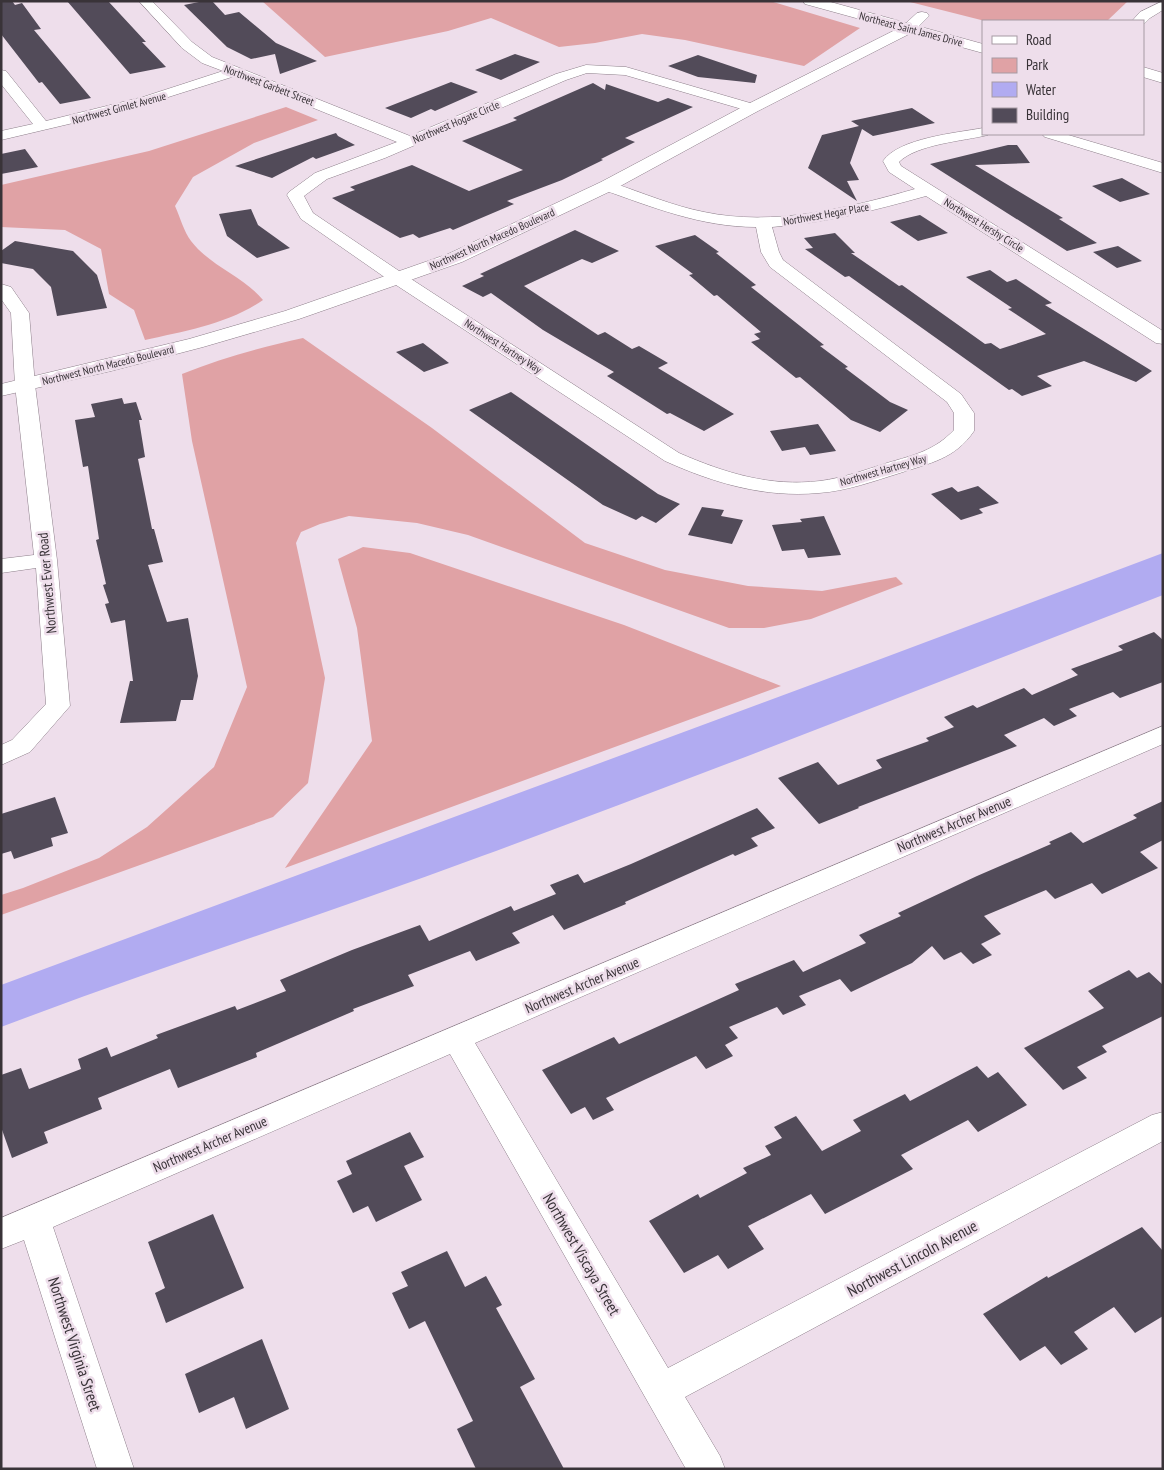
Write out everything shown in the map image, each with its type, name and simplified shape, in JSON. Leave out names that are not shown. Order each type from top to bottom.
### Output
[{"type":"street","name":"Northwest Garbett Street","points":[[145,1],[194,52],[206,60],[411,142]]},
{"type":"street","name":"Northeast Saint James Drive","points":[[810,1],[919,19],[982,49]]},
{"type":"street","points":[[1140,20],[1144,15],[1163,5]]},
{"type":"street","name":"Northwest North Macedo Boulevard","points":[[1,390],[196,343],[292,315],[455,258],[607,186],[919,19]]},
{"type":"street","name":"Northwest Hogate Circle","points":[[399,279],[307,216],[295,195],[321,176],[411,142],[561,77],[586,69],[626,71],[752,108]]},
{"type":"street","name":"Northwest Gimlet Avenue","points":[[1,136],[137,104],[234,72]]},
{"type":"street","points":[[1144,72],[1163,78]]},
{"type":"street","points":[[1,74],[43,127]]},
{"type":"street","name":"Northwest Hershy Circle","points":[[982,132],[906,150],[893,157],[891,161],[895,169],[1163,339]]},
{"type":"street","points":[[1053,135],[1163,168]]},
{"type":"street","name":"Northwest Hegar Place","points":[[607,186],[689,214],[719,220],[763,223],[806,220],[889,202],[928,190]]},
{"type":"street","name":"Northwest Hartney Way","points":[[399,279],[672,457],[706,472],[742,483],[779,486],[819,486],[851,481],[936,455],[953,443],[964,431],[964,414],[954,398],[776,263],[770,252],[763,223]]},
{"type":"street","name":"Northwest Ever Road","points":[[1,289],[5,291],[20,313],[25,385],[46,560],[58,706],[21,746],[1,756]]},
{"type":"street","points":[[1,566],[46,560]]},
{"type":"street","name":"Northwest Archer Avenue","points":[[1,1234],[1163,734]]},
{"type":"street","name":"Northwest Viscaya Street","points":[[457,1039],[662,1390],[706,1469]]},
{"type":"street","name":"Northwest Lincoln Avenue","points":[[662,1390],[1163,1126]]},
{"type":"street","name":"Northwest Virginia Street","points":[[34,1220],[116,1469]]},
{"type":"green space","points":[[262,1],[770,1],[860,28],[804,66],[685,40],[642,34],[595,43],[559,47],[491,18],[448,31],[325,57]]},
{"type":"green space","points":[[906,1],[1128,1],[1108,20],[982,20]]},
{"type":"green space","points":[[286,107],[318,120],[254,143],[193,177],[175,206],[186,233],[199,250],[246,284],[263,300],[221,321],[145,340],[134,310],[109,294],[101,249],[65,230],[1,227],[1,185],[149,151]]},
{"type":"green space","points":[[303,338],[432,428],[585,543],[665,570],[748,586],[822,591],[896,577],[903,584],[811,619],[764,628],[729,628],[468,535],[417,523],[349,516],[320,524],[301,532],[296,543],[325,678],[308,783],[273,817],[1,915],[1,895],[99,858],[147,827],[214,767],[247,687],[192,441],[182,374],[242,353]]},
{"type":"green space","points":[[363,547],[410,553],[624,625],[781,686],[285,868],[372,741],[357,628],[338,559]]},
{"type":"water","points":[[1163,553],[1163,595],[823,727],[422,878],[1,1027],[1,985]]},
{"type":"building","points":[[1,1],[12,1],[15,5],[22,3],[41,29],[34,30],[91,98],[60,104],[42,82],[39,83],[1,34]]},
{"type":"building","points":[[67,1],[108,1],[146,42],[142,42],[166,67],[130,74]]},
{"type":"building","points":[[212,1],[225,15],[239,12],[276,43],[317,61],[280,74],[275,54],[251,59],[227,47],[184,5]]},
{"type":"building","points":[[515,54],[540,62],[501,80],[475,70]]},
{"type":"building","points":[[698,55],[757,75],[755,83],[698,77],[668,66]]},
{"type":"building","points":[[451,82],[478,92],[435,111],[431,109],[411,118],[385,108]]},
{"type":"building","points":[[593,83],[605,90],[606,84],[658,102],[668,98],[693,107],[625,138],[635,142],[601,159],[603,160],[562,180],[507,201],[514,204],[453,230],[450,228],[419,238],[413,234],[400,238],[332,198],[355,190],[350,187],[412,165],[469,191],[523,170],[462,141],[517,120],[513,118]]},
{"type":"building","points":[[912,108],[935,123],[873,136],[862,129],[850,163],[859,180],[847,181],[857,201],[808,168],[822,135],[859,126],[851,121]]},
{"type":"building","points":[[336,133],[355,145],[316,159],[313,157],[272,178],[235,166]]},
{"type":"building","points":[[1008,145],[1017,145],[1030,163],[975,165],[1063,218],[1059,219],[1097,243],[1067,251],[930,164]]},
{"type":"building","points":[[25,149],[38,167],[1,174],[1,154]]},
{"type":"building","points":[[1122,178],[1150,194],[1120,202],[1092,186]]},
{"type":"building","points":[[251,209],[258,225],[290,248],[257,258],[227,236],[219,214]]},
{"type":"building","points":[[920,215],[948,233],[918,241],[890,222]]},
{"type":"building","points":[[575,230],[619,251],[592,263],[582,259],[524,286],[598,335],[605,332],[632,349],[639,346],[668,363],[658,368],[734,414],[704,431],[670,413],[667,414],[607,376],[614,372],[543,330],[491,293],[483,297],[462,286],[484,276],[480,274]]},
{"type":"building","points":[[835,233],[855,253],[851,253],[899,286],[902,285],[985,344],[991,343],[1000,349],[1046,334],[1008,309],[1012,308],[966,277],[990,270],[1007,282],[1016,279],[1052,303],[1045,305],[1152,371],[1136,382],[1084,361],[1037,376],[1052,386],[1022,396],[1012,389],[1009,390],[849,276],[845,277],[805,249],[813,248],[804,238]]},
{"type":"building","points":[[695,235],[719,252],[716,253],[756,285],[751,287],[824,345],[820,346],[848,367],[845,368],[890,402],[908,410],[880,432],[851,420],[800,377],[796,378],[751,342],[760,339],[754,334],[761,332],[717,295],[714,296],[689,275],[693,274],[655,246]]},
{"type":"building","points":[[15,241],[73,251],[97,275],[107,308],[57,316],[51,287],[33,269],[1,263],[1,251]]},
{"type":"building","points":[[1118,246],[1142,261],[1117,268],[1093,252]]},
{"type":"building","points":[[423,343],[449,363],[424,372],[396,352]]},
{"type":"building","points":[[511,392],[658,494],[680,504],[656,523],[642,516],[636,520],[603,505],[469,410]]},
{"type":"building","points":[[122,398],[124,404],[136,402],[142,420],[139,420],[145,457],[138,459],[152,529],[154,529],[163,562],[148,565],[167,622],[188,618],[198,676],[193,700],[181,700],[176,721],[120,723],[130,681],[133,681],[125,620],[111,623],[105,604],[109,603],[103,585],[106,584],[96,540],[99,539],[88,466],[83,467],[75,420],[95,417],[91,404]]},
{"type":"building","points":[[818,424],[836,451],[810,455],[805,447],[782,451],[770,431]]},
{"type":"building","points":[[978,486],[999,503],[979,509],[983,513],[961,520],[931,494],[952,487],[958,492]]},
{"type":"building","points":[[702,507],[724,510],[721,516],[743,520],[732,544],[688,535]]},
{"type":"building","points":[[824,516],[841,555],[808,558],[804,549],[782,551],[772,525],[802,522],[800,519]]},
{"type":"building","points":[[1154,632],[1163,640],[1163,682],[1120,698],[1113,692],[1069,709],[1077,716],[1054,726],[1044,718],[1004,735],[1017,746],[858,807],[819,824],[778,778],[818,762],[838,785],[882,768],[876,760],[929,741],[926,738],[954,727],[944,717],[973,705],[977,708],[1024,688],[1032,695],[1078,675],[1071,669],[1123,650],[1118,646]]},
{"type":"building","points":[[55,797],[68,833],[51,838],[53,846],[14,859],[11,851],[1,854],[1,814]]},
{"type":"building","points":[[1163,801],[1163,840],[1140,852],[1158,868],[1102,894],[1092,883],[1055,899],[1046,890],[984,916],[1001,934],[981,944],[992,955],[973,964],[961,952],[944,960],[932,946],[912,963],[851,992],[840,979],[799,996],[806,1005],[783,1015],[777,1007],[729,1027],[738,1038],[725,1045],[733,1056],[706,1069],[696,1056],[606,1098],[614,1110],[593,1120],[585,1107],[571,1114],[542,1070],[614,1037],[619,1044],[739,990],[735,984],[794,960],[803,972],[866,943],[859,935],[901,916],[898,913],[1051,844],[1049,842],[1071,832],[1083,843],[1137,818],[1133,815]]},
{"type":"building","points":[[757,808],[775,828],[751,838],[758,846],[735,856],[733,854],[625,902],[626,904],[564,930],[553,915],[512,933],[520,943],[476,961],[470,951],[408,975],[414,986],[353,1009],[354,1011],[256,1053],[257,1057],[178,1088],[170,1069],[98,1098],[102,1109],[44,1132],[48,1143],[12,1158],[1,1127],[1,1075],[21,1068],[29,1089],[81,1069],[78,1059],[107,1047],[111,1057],[158,1038],[156,1035],[235,1006],[237,1010],[286,991],[280,980],[352,950],[420,925],[429,941],[511,906],[514,911],[556,894],[550,885],[578,874],[584,883]]},
{"type":"building","points":[[1129,970],[1137,978],[1149,972],[1163,985],[1163,1016],[1102,1046],[1107,1052],[1077,1067],[1087,1078],[1063,1090],[1024,1048],[1104,1008],[1088,991]]},
{"type":"building","points":[[977,1066],[988,1078],[998,1072],[1027,1105],[978,1132],[968,1120],[901,1155],[913,1169],[825,1214],[811,1194],[748,1226],[764,1249],[728,1269],[718,1255],[684,1273],[649,1221],[698,1194],[700,1198],[747,1173],[743,1168],[771,1155],[765,1146],[782,1138],[774,1127],[796,1116],[822,1151],[861,1131],[853,1120],[905,1094],[910,1101]]},
{"type":"building","points":[[410,1132],[424,1157],[404,1166],[422,1200],[376,1222],[368,1206],[353,1213],[337,1181],[352,1174],[346,1161]]},
{"type":"building","points":[[213,1214],[244,1288],[166,1323],[155,1293],[165,1288],[148,1242]]},
{"type":"building","points":[[1142,1227],[1163,1251],[1163,1316],[1135,1333],[1114,1307],[1074,1332],[1088,1349],[1061,1365],[1045,1346],[1020,1361],[983,1314],[1047,1276],[1048,1278]]},
{"type":"building","points":[[447,1251],[465,1287],[486,1276],[502,1305],[496,1308],[535,1379],[520,1387],[564,1469],[476,1469],[457,1429],[473,1421],[425,1321],[409,1329],[392,1293],[408,1286],[401,1272]]},
{"type":"building","points":[[262,1339],[289,1409],[246,1429],[234,1397],[199,1413],[185,1374]]}]
